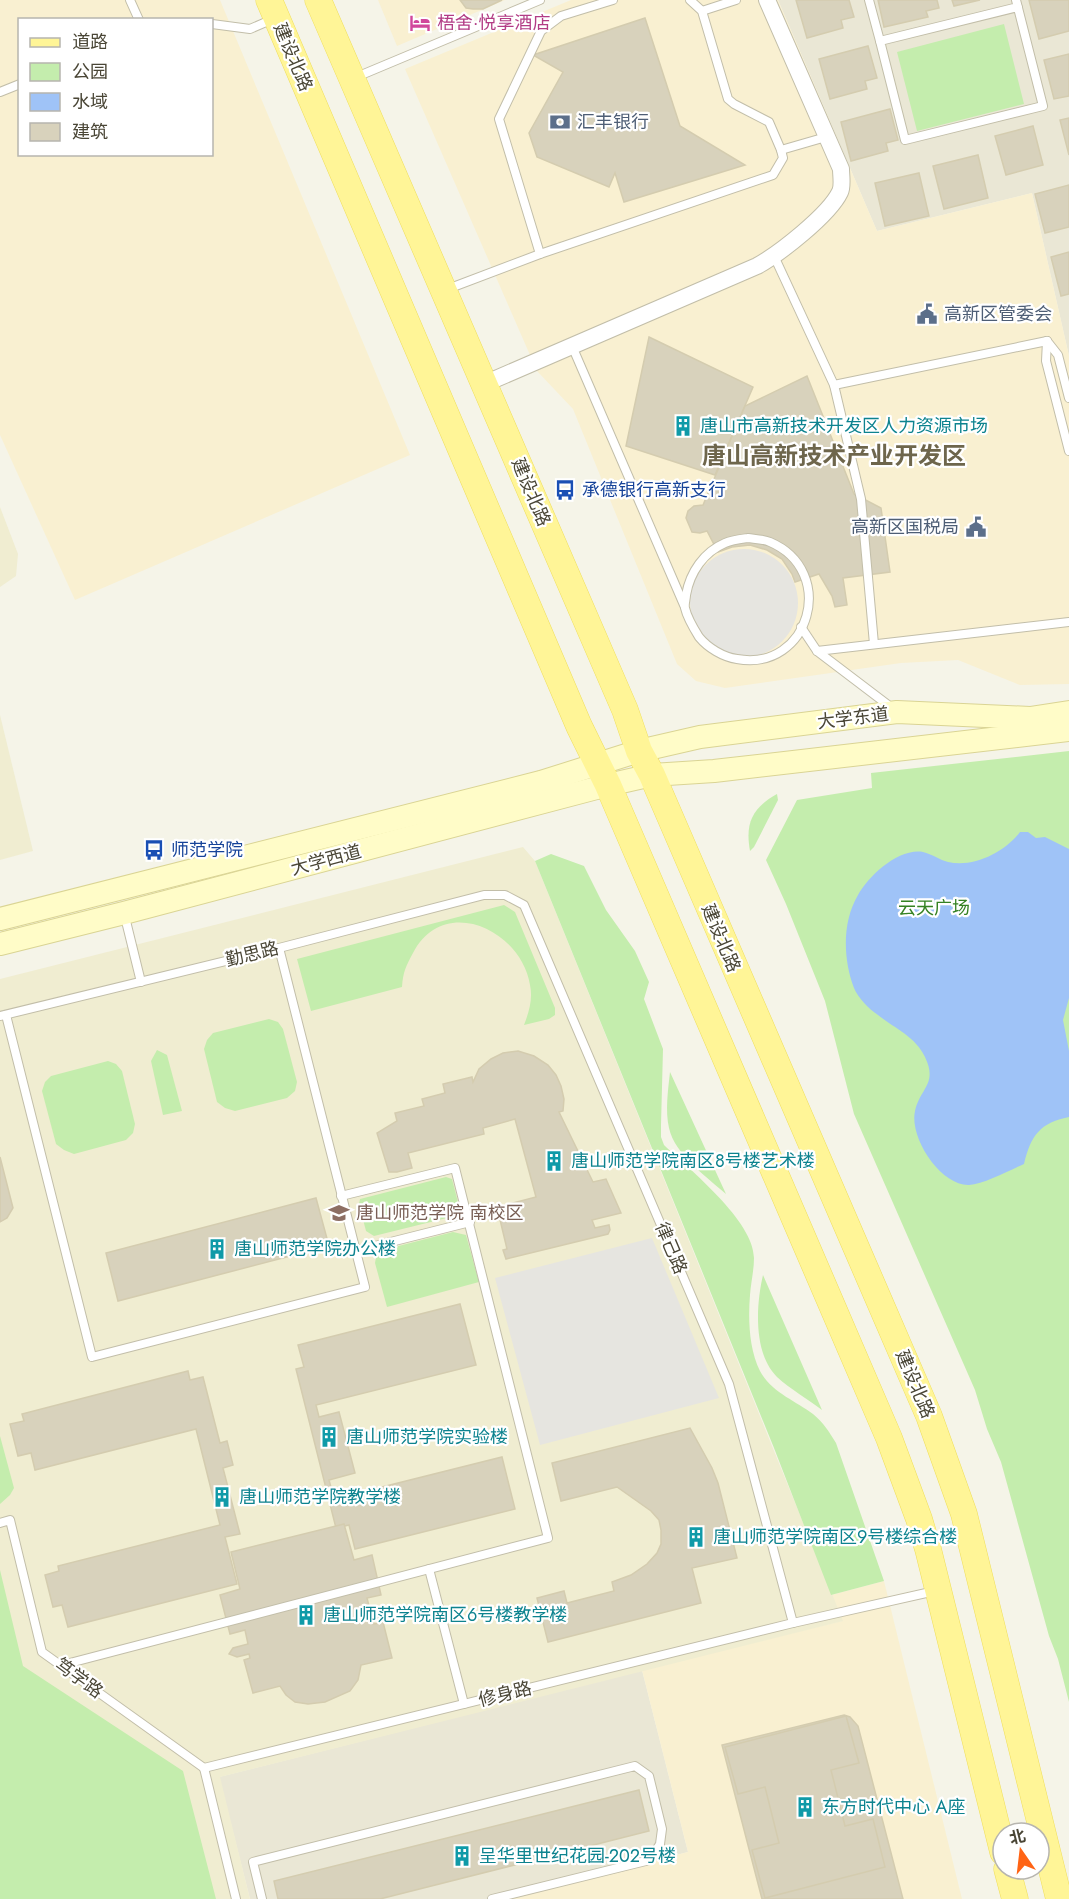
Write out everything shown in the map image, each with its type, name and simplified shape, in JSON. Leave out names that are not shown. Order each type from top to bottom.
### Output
[{"type":"main road","name":"建设北路","points":[[318,0],[625,710],[639,752],[652,775],[929,1416],[964,1514],[1059,1899]]},
{"type":"main road","name":"建设北路","points":[[273,9],[579,726],[889,1438],[919,1519],[995,1821]]},
{"type":"main road","name":"大学东道","points":[[639,752],[700,737],[897,712],[1030,718],[1069,712]]},
{"type":"main road","name":"大学东道","points":[[652,775],[714,771],[1069,730]]},
{"type":"main road","name":"大学西道","points":[[0,944],[124,913],[602,775],[639,752]]},
{"type":"main road","name":"大学西道","points":[[0,919],[541,782],[602,775],[652,775]]},
{"type":"main road","points":[[1010,1881],[1015,1899]]},
{"type":"street","points":[[484,384],[757,266],[774,256],[830,208],[842,190],[841,169],[767,0]]},
{"type":"lane","points":[[130,0],[138,18]]},
{"type":"lane","points":[[351,79],[526,3],[540,0]]},
{"type":"lane","points":[[540,254],[499,119],[541,31],[561,16],[613,0]]},
{"type":"lane","points":[[444,290],[540,254],[773,175],[783,159],[769,122],[728,99],[702,11],[690,0]]},
{"type":"lane","points":[[702,11],[736,0]]},
{"type":"lane","points":[[869,0],[905,140],[1043,106],[1017,3],[880,41]]},
{"type":"lane","points":[[213,24],[250,28],[273,9]]},
{"type":"lane","points":[[0,93],[18,85]]},
{"type":"lane","points":[[781,150],[826,136]]},
{"type":"lane","points":[[774,256],[834,385],[861,499],[874,644]]},
{"type":"lane","points":[[834,385],[1047,341]]},
{"type":"lane","points":[[1047,341],[1058,355],[1069,398]]},
{"type":"lane","points":[[1047,341],[1046,361],[1069,451]]},
{"type":"lane","points":[[572,346],[684,607],[700,638],[713,650],[729,658],[747,661],[765,659],[781,652],[795,641],[810,606],[809,585],[800,566],[786,551],[768,541],[748,538],[727,542],[709,552],[696,568],[688,585],[684,607]]},
{"type":"lane","points":[[817,651],[1069,622]]},
{"type":"lane","points":[[801,627],[817,651],[897,712]]},
{"type":"lane","name":"勤思路","points":[[3,1015],[279,948],[484,895],[505,895]]},
{"type":"lane","name":"律己路","points":[[505,895],[524,905],[729,1384],[793,1623]]},
{"type":"lane","points":[[124,913],[141,982]]},
{"type":"lane","points":[[3,1015],[92,1357],[365,1287],[279,948]]},
{"type":"lane","points":[[62,1665],[548,1538],[455,1168],[341,1196]]},
{"type":"lane","points":[[356,1251],[470,1222]]},
{"type":"lane","name":"笃学路","points":[[0,1523],[10,1520],[42,1652],[204,1768]]},
{"type":"lane","points":[[429,1569],[464,1704]]},
{"type":"lane","name":"修身路","points":[[204,1768],[793,1623],[938,1590]]},
{"type":"lane","points":[[262,1899],[253,1862],[635,1766],[649,1776],[662,1829],[660,1844],[650,1860],[492,1899]]},
{"type":"lane","points":[[204,1768],[236,1899]]},
{"type":"shaded area","points":[[0,0],[220,0],[410,455],[75,600],[0,435]]},
{"type":"shaded area","name":"梧舍·悦享酒店","points":[[378,0],[505,0],[397,46]]},
{"type":"shaded area","points":[[571,0],[778,0],[877,231],[1032,193],[1069,356],[1069,684],[1020,685],[958,660],[901,663],[725,688],[696,681],[677,664],[573,409],[537,371],[405,69]]},
{"type":"shaded area","points":[[778,0],[1069,0],[1069,356],[1032,193],[877,231]]},
{"type":"shaded area","points":[[0,507],[18,554],[16,576],[0,587]]},
{"type":"shaded area","points":[[744,549],[754,550],[774,558],[782,565],[789,573],[797,593],[797,613],[789,633],[782,641],[774,648],[754,656],[744,657],[734,656],[714,648],[706,641],[699,633],[691,613],[690,603],[691,593],[699,573],[706,565],[714,558],[734,550]]},
{"type":"shaded area","points":[[0,715],[33,851],[0,860]]},
{"type":"shaded area","name":"唐山师范学院 南校区","points":[[523,847],[535,861],[843,1621],[220,1777],[250,1899],[0,1899],[0,979]]},
{"type":"shaded area","points":[[652,1238],[719,1398],[540,1445],[495,1278]]},
{"type":"shaded area","points":[[884,1581],[962,1899],[504,1899],[688,1852],[642,1670],[842,1621],[831,1595]]},
{"type":"shaded area","points":[[642,1670],[688,1852],[504,1899],[250,1899],[219,1777]]},
{"type":"green space","points":[[1004,24],[1024,104],[917,131],[897,52]]},
{"type":"green space","name":"云天广场","points":[[1069,751],[1069,1702],[1001,1462],[987,1429],[975,1390],[854,1114],[825,1001],[766,860],[797,800],[872,788],[871,773]]},
{"type":"green space","points":[[777,794],[778,800],[750,851],[749,832],[752,817],[768,799]]},
{"type":"green space","points":[[551,854],[584,866],[606,910],[635,951],[649,982],[644,999],[663,1049],[661,1137],[664,1145],[719,1197],[744,1228],[754,1258],[749,1324],[756,1362],[771,1385],[817,1417],[836,1443],[884,1581],[831,1595],[774,1448],[535,861]]},
{"type":"green space","points":[[504,905],[515,912],[555,1008],[555,1015],[549,1019],[524,1025],[531,995],[524,965],[512,948],[497,935],[479,926],[461,922],[443,925],[426,935],[408,962],[402,987],[311,1011],[297,959]]},
{"type":"green space","points":[[269,1019],[278,1022],[283,1029],[297,1082],[295,1091],[287,1098],[235,1111],[225,1108],[217,1102],[204,1049],[207,1040],[213,1033]]},
{"type":"green space","points":[[157,1050],[167,1055],[182,1111],[163,1115],[151,1061]]},
{"type":"green space","points":[[108,1061],[116,1064],[122,1071],[135,1124],[133,1133],[126,1140],[74,1154],[64,1150],[56,1144],[42,1091],[45,1082],[51,1076]]},
{"type":"green space","points":[[670,1072],[726,1194],[693,1165],[672,1138],[667,1115]]},
{"type":"green space","points":[[446,1177],[452,1179],[460,1210],[459,1215],[374,1236],[366,1231],[359,1204],[360,1199]]},
{"type":"green space","points":[[453,1232],[466,1235],[479,1282],[387,1307],[375,1263],[378,1254],[383,1250]]},
{"type":"green space","points":[[763,1275],[822,1410],[788,1386],[769,1367],[760,1342],[758,1328]]},
{"type":"green space","points":[[0,1436],[14,1488],[0,1504]]},
{"type":"green space","points":[[0,1570],[23,1666],[183,1771],[216,1899],[0,1899]]},
{"type":"water","points":[[1020,832],[1028,832],[1036,838],[1045,837],[1069,849],[1069,998],[1063,1020],[1069,1051],[1069,1117],[1051,1123],[1038,1132],[1030,1145],[1024,1164],[969,1185],[948,1178],[938,1169],[922,1147],[914,1122],[917,1103],[929,1080],[929,1066],[916,1044],[871,1010],[856,992],[850,977],[846,953],[847,929],[858,895],[877,872],[894,859],[904,854],[923,852],[948,862],[968,863],[997,852]]},
{"type":"building","points":[[460,0],[502,0],[483,9],[473,9],[466,8]]},
{"type":"building","points":[[796,0],[849,0],[854,17],[841,20],[843,28],[807,38]]},
{"type":"building","points":[[878,0],[937,0],[939,8],[926,11],[928,17],[884,27]]},
{"type":"building","points":[[952,0],[980,0],[954,6]]},
{"type":"building","points":[[1029,0],[1069,0],[1069,31],[1039,39]]},
{"type":"building","points":[[645,18],[680,126],[745,165],[624,202],[615,173],[609,187],[537,157],[529,133],[563,72],[533,55]]},
{"type":"building","points":[[868,46],[877,78],[865,81],[867,89],[830,99],[819,59]]},
{"type":"building","points":[[1069,54],[1069,96],[1054,99],[1044,60]]},
{"type":"building","points":[[890,109],[898,140],[886,143],[888,151],[851,161],[841,122]]},
{"type":"building","points":[[1069,118],[1069,155],[1060,120]]},
{"type":"building","points":[[1033,126],[1043,165],[1006,175],[995,136]]},
{"type":"building","points":[[978,155],[988,198],[944,209],[933,166]]},
{"type":"building","points":[[919,173],[929,216],[885,226],[875,183]]},
{"type":"building","points":[[1069,185],[1069,227],[1045,233],[1035,194]]},
{"type":"building","points":[[1069,252],[1069,294],[1061,296],[1051,257]]},
{"type":"building","name":"唐山市高新技术开发区人力资源市场","points":[[649,337],[753,387],[715,475],[626,446]]},
{"type":"building","points":[[807,376],[854,494],[881,508],[890,572],[843,578],[847,605],[835,607],[832,596],[819,574],[795,582],[782,559],[767,550],[750,545],[732,547],[718,552],[707,531],[692,532],[686,518],[688,511],[694,506],[703,505],[745,406]]},
{"type":"building","name":"唐山师范学院南区8号楼艺术楼","points":[[518,1051],[534,1056],[548,1065],[556,1075],[564,1099],[563,1111],[559,1112],[593,1182],[606,1179],[621,1213],[592,1220],[595,1228],[609,1225],[608,1234],[506,1259],[503,1250],[507,1249],[497,1207],[536,1197],[515,1119],[483,1128],[484,1134],[408,1153],[412,1168],[397,1172],[389,1172],[377,1133],[397,1121],[395,1113],[424,1106],[422,1099],[445,1093],[443,1084],[472,1077],[473,1082],[479,1069],[491,1059],[503,1053]]},
{"type":"building","points":[[0,1157],[13,1208],[7,1218],[0,1222]]},
{"type":"building","name":"唐山师范学院办公楼","points":[[316,1198],[329,1246],[118,1301],[106,1253]]},
{"type":"building","name":"唐山师范学院实验楼","points":[[460,1304],[476,1365],[316,1405],[319,1417],[339,1412],[355,1473],[329,1480],[334,1499],[502,1457],[515,1509],[355,1549],[349,1525],[336,1528],[296,1369],[304,1367],[298,1345]]},
{"type":"building","name":"唐山师范学院教学楼","points":[[188,1371],[190,1380],[203,1377],[220,1443],[227,1441],[233,1465],[223,1468],[240,1534],[225,1537],[237,1584],[68,1627],[62,1605],[53,1607],[45,1575],[59,1571],[58,1566],[220,1525],[196,1429],[35,1470],[31,1453],[18,1456],[10,1424],[24,1421],[22,1414]]},
{"type":"building","name":"唐山师范学院南区9号楼综合楼","points":[[690,1428],[718,1483],[737,1558],[692,1568],[701,1603],[548,1642],[537,1598],[564,1591],[567,1603],[614,1591],[612,1582],[631,1575],[647,1564],[657,1553],[661,1544],[659,1520],[651,1511],[617,1487],[561,1501],[552,1463]]},
{"type":"building","name":"唐山师范学院南区6号楼教学楼","points":[[344,1524],[354,1560],[372,1555],[381,1595],[367,1598],[370,1610],[380,1608],[390,1612],[384,1619],[373,1621],[374,1624],[383,1622],[392,1658],[361,1665],[358,1680],[350,1691],[325,1702],[308,1704],[295,1702],[280,1686],[253,1693],[244,1660],[250,1658],[249,1654],[237,1657],[229,1654],[233,1648],[248,1644],[245,1630],[230,1634],[220,1595],[240,1589],[231,1552]]},
{"type":"building","name":"东方时代中心 A座","points":[[844,1715],[850,1717],[858,1726],[903,1899],[762,1899],[722,1745]]},
{"type":"building","name":"东方时代中心 A座","points":[[846,1716],[859,1763],[831,1770],[845,1826],[873,1819],[885,1867],[765,1898],[752,1850],[779,1843],[765,1787],[738,1794],[725,1747]]},
{"type":"building","name":"呈华里世纪花园-202号楼","points":[[639,1790],[649,1831],[380,1899],[278,1899],[274,1881]]},
{"type":"place","name":"梧舍·悦享酒店","points":[[420,23]]},
{"type":"place","name":"汇丰银行","points":[[560,122]]},
{"type":"place","name":"高新区管委会","points":[[927,314]]},
{"type":"place","name":"唐山市高新技术开发区人力资源市场","points":[[683,426]]},
{"type":"place","name":"承德银行高新支行","points":[[565,490]]},
{"type":"place","name":"高新区国税局","points":[[976,527]]},
{"type":"place","name":"师范学院","points":[[154,850]]},
{"type":"place","name":"唐山师范学院南区8号楼艺术楼","points":[[554,1161]]},
{"type":"place","name":"唐山师范学院 南校区","points":[[339,1213]]},
{"type":"place","name":"唐山师范学院办公楼","points":[[217,1249]]},
{"type":"place","name":"唐山师范学院实验楼","points":[[329,1437]]},
{"type":"place","name":"唐山师范学院教学楼","points":[[222,1497]]},
{"type":"place","name":"唐山师范学院南区9号楼综合楼","points":[[696,1537]]},
{"type":"place","name":"唐山师范学院南区6号楼教学楼","points":[[306,1615]]},
{"type":"place","name":"东方时代中心 A座","points":[[805,1807]]},
{"type":"place","name":"呈华里世纪花园-202号楼","points":[[462,1856]]},
{"type":"district","name":"唐山高新技术产业开发区","points":[[834,455]]}]
